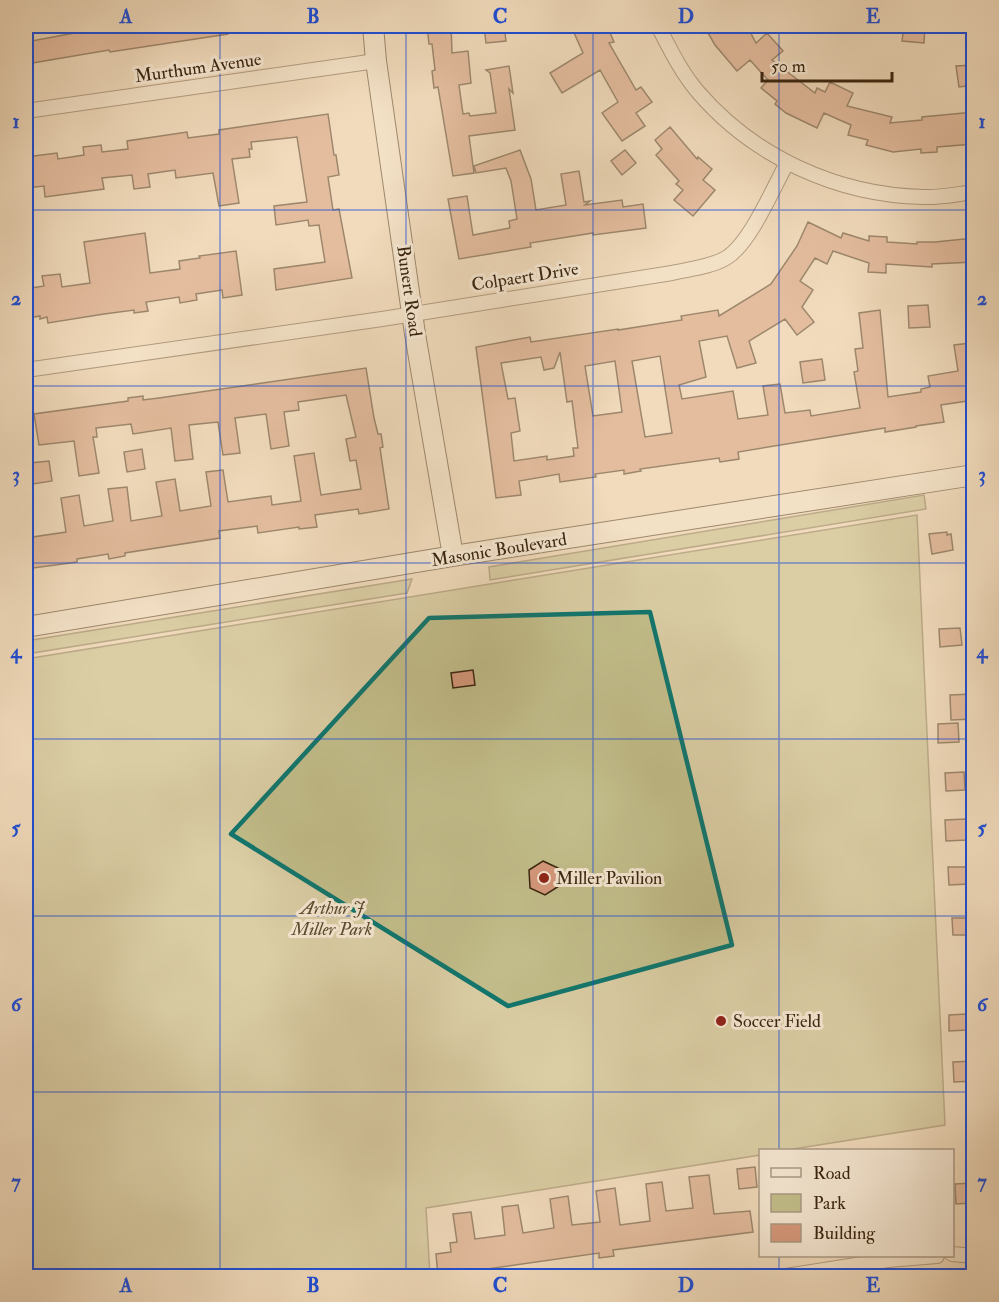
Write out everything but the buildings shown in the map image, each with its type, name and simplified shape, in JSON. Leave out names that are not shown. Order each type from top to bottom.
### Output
[{"type":"street","name":"Bunert Road","points":[[373,26],[412,314],[453,556]]},
{"type":"street","points":[[658,26],[675,58],[698,91],[754,144],[787,163],[834,182],[878,194],[925,197],[974,192]]},
{"type":"street","name":"Murthum Avenue","points":[[26,111],[376,61]]},
{"type":"street","name":"Colpaert Drive","points":[[26,370],[412,314],[705,266],[727,258],[742,244],[787,163]]},
{"type":"street","name":"Masonic Boulevard","points":[[26,627],[453,556],[974,475]]},
{"type":"street","points":[[954,1254],[974,1256]]},
{"type":"street","points":[[786,1276],[821,1274],[888,1260],[925,1257]]},
{"type":"highlighted area","points":[[650,612],[732,945],[508,1006],[231,834],[429,618]]},
{"type":"green space","points":[[924,495],[926,509],[490,580],[489,567]]},
{"type":"green space","name":"Arthur J Miller Park","points":[[917,515],[945,1125],[793,1149],[759,1149],[759,1155],[426,1208],[430,1276],[26,1276],[26,659]]},
{"type":"green space","points":[[412,579],[407,593],[26,654],[26,641]]},
{"type":"place","name":"Miller Pavilion","points":[[544,878]]},
{"type":"place","name":"Soccer Field","points":[[721,1021]]}]
